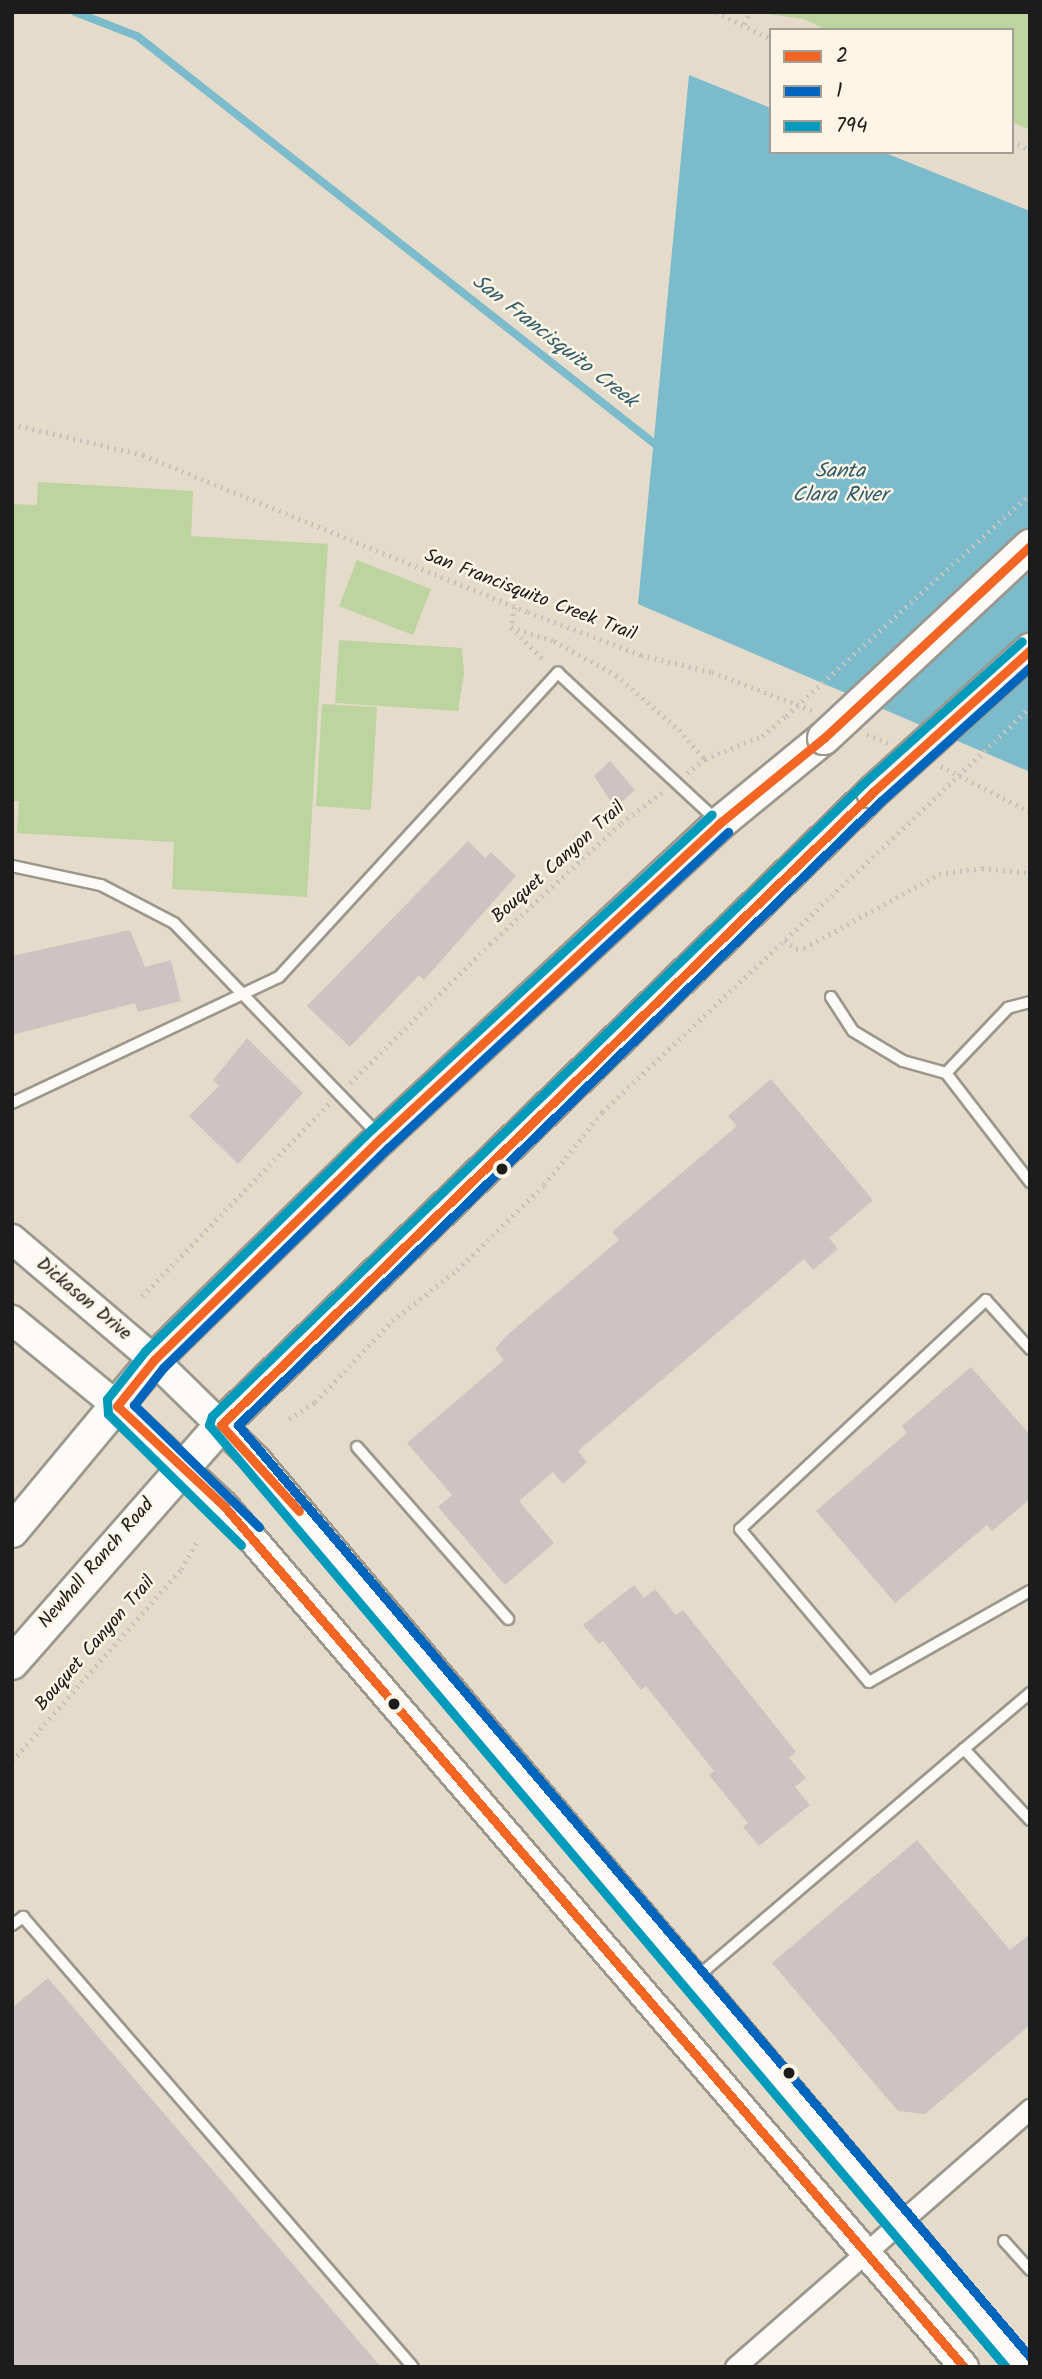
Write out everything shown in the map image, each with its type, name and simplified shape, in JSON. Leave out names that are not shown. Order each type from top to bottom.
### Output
[{"type":"main road","points":[[12,1531],[153,1360],[382,1138],[824,727],[1030,546]]},
{"type":"main road","name":"Newhall Ranch Road","points":[[12,1663],[221,1425],[873,792],[1030,650]]},
{"type":"street","name":"Dickason Drive","points":[[12,1239],[153,1360],[257,1461],[898,2224],[1022,2367]]},
{"type":"street","points":[[12,1320],[117,1406],[224,1506],[964,2367]]},
{"type":"street","points":[[735,2367],[1030,2109]]},
{"type":"lane","points":[[12,1103],[279,977],[558,673],[720,824]]},
{"type":"lane","points":[[12,866],[101,886],[174,923],[382,1138]]},
{"type":"lane","points":[[831,997],[853,1031],[903,1061],[946,1073],[1030,1182]]},
{"type":"lane","points":[[946,1073],[1008,1008],[1030,1002]]},
{"type":"lane","points":[[1030,1349],[986,1300],[740,1529],[869,1682],[1030,1591]]},
{"type":"lane","points":[[357,1447],[508,1619]]},
{"type":"lane","points":[[694,1980],[1030,1693]]},
{"type":"lane","points":[[964,1749],[1030,1819]]},
{"type":"lane","points":[[12,1925],[23,1917],[413,2367]]},
{"type":"lane","points":[[1004,2241],[1030,2270]]},
{"type":"path","points":[[716,12],[769,38]]},
{"type":"path","points":[[744,24],[750,12]]},
{"type":"path","points":[[1014,141],[1030,150]]},
{"type":"path","name":"San Francisquito Creek Trail","points":[[12,424],[143,455],[515,607],[641,655],[712,672],[824,727]]},
{"type":"path","name":"Bouquet Canyon Trail","points":[[142,1296],[490,944],[621,823],[705,759],[762,736],[1030,494]]},
{"type":"path","points":[[511,627],[515,607]]},
{"type":"path","points":[[511,627],[558,673]]},
{"type":"path","points":[[511,627],[554,641],[616,675],[679,730],[705,759]]},
{"type":"path","points":[[289,1419],[315,1402],[393,1321],[457,1270],[544,1185],[602,1112],[1030,707]]},
{"type":"path","points":[[862,732],[900,748]]},
{"type":"path","points":[[937,764],[1030,813]]},
{"type":"path","points":[[785,940],[796,949],[804,948],[939,874],[982,868],[1030,873]]},
{"type":"path","name":"Bouquet Canyon Trail","points":[[12,1761],[181,1569],[197,1541]]},
{"type":"green space","points":[[752,12],[1030,12],[1030,130],[1014,123],[1014,28],[822,28],[804,19]]},
{"type":"green space","points":[[38,482],[193,491],[191,536],[328,544],[307,897],[172,889],[174,842],[17,833],[19,801],[12,801],[12,504],[37,505]]},
{"type":"green space","points":[[357,560],[431,589],[413,635],[339,606]]},
{"type":"green space","points":[[339,640],[462,648],[464,674],[458,711],[335,703]]},
{"type":"green space","points":[[322,704],[377,707],[371,810],[316,806]]},
{"type":"water","name":"Santa Clara River","points":[[689,75],[769,107],[769,154],[888,154],[1030,211],[1030,772],[638,604]]},
{"type":"building","points":[[610,761],[635,790],[615,808],[594,776]]},
{"type":"building","points":[[468,841],[485,858],[491,852],[516,876],[424,980],[419,975],[350,1047],[307,1006]]},
{"type":"building","points":[[130,930],[145,967],[171,960],[181,1001],[138,1012],[135,1003],[12,1035],[12,956]]},
{"type":"building","points":[[247,1038],[303,1093],[238,1164],[189,1116],[219,1086],[213,1080]]},
{"type":"building","points":[[771,1079],[873,1200],[829,1238],[838,1249],[813,1270],[804,1259],[578,1451],[587,1462],[563,1484],[553,1472],[519,1501],[554,1543],[505,1585],[438,1507],[452,1495],[407,1443],[504,1360],[495,1349],[507,1335],[619,1240],[612,1232],[737,1126],[728,1116]]},
{"type":"building","points":[[971,1367],[1030,1435],[1030,1499],[992,1531],[987,1525],[895,1603],[816,1511],[907,1433],[902,1426]]},
{"type":"building","points":[[634,1585],[644,1598],[655,1589],[676,1615],[683,1610],[796,1752],[789,1758],[806,1778],[795,1787],[810,1805],[759,1846],[743,1827],[748,1823],[709,1775],[714,1771],[646,1686],[641,1690],[603,1641],[599,1644],[583,1625]]},
{"type":"building","points":[[917,1840],[1010,1950],[1030,1934],[1030,2025],[925,2114],[898,2111],[772,1963]]},
{"type":"building","points":[[48,1978],[381,2367],[12,2367],[12,2008]]},
{"type":"waterway","name":"San Francisquito Creek","points":[[75,12],[137,36],[660,448]]},
{"type":"transit line","name":"2","points":[[964,2367],[224,1506],[117,1406],[154,1360],[381,1138],[720,823],[824,738],[1030,546]]},
{"type":"transit line","name":"794","points":[[1006,2367],[209,1425],[212,1416],[864,783],[1022,641]]},
{"type":"transit line","name":"2","points":[[299,1511],[221,1425],[873,792],[1030,650]]},
{"type":"transit line","name":"1","points":[[1030,667],[881,801],[238,1425],[1030,2357]]},
{"type":"transit line","name":"794","points":[[241,1545],[108,1414],[107,1399],[145,1351],[372,1129],[712,814]]},
{"type":"transit line","name":"1","points":[[259,1527],[134,1405],[163,1368],[389,1147],[728,832]]}]
